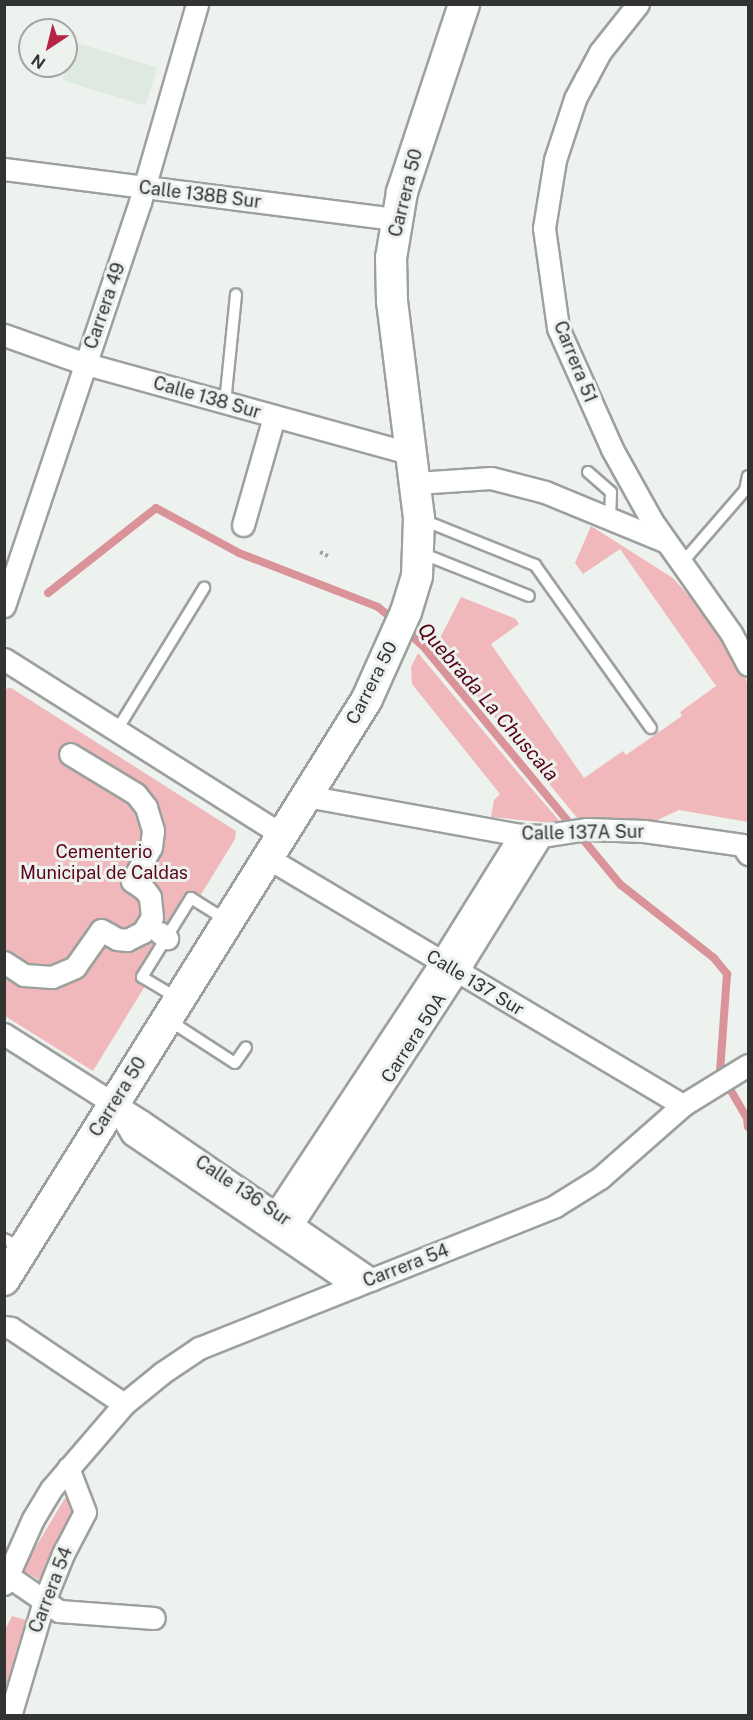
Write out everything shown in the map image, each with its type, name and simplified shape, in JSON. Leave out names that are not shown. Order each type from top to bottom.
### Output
[{"type":"main road","name":"Carrera 50","points":[[4,1280],[14,1243],[113,1103],[368,699],[406,612],[417,576],[419,519],[392,301],[391,258],[402,192],[458,6]]},
{"type":"street","name":"Carrera 49","points":[[4,606],[10,574],[86,364],[144,189],[197,4]]},
{"type":"street","name":"Carrera 51","points":[[638,4],[600,52],[575,99],[555,160],[543,228],[558,328],[612,449],[664,541],[731,633],[748,664]]},
{"type":"street","name":"Calle 138B Sur","points":[[4,169],[144,189],[396,219]]},
{"type":"street","name":"Calle 138 Sur","points":[[4,334],[86,364],[412,454]]},
{"type":"street","points":[[243,525],[274,417]]},
{"type":"street","points":[[416,483],[491,478],[545,492],[664,541]]},
{"type":"street","name":"Calle 137 Sur","points":[[4,659],[117,730],[275,847],[449,967],[683,1105]]},
{"type":"street","points":[[4,962],[24,975],[52,977],[75,967],[101,930],[117,939],[126,940],[157,932],[152,917],[150,897],[145,890],[132,881],[151,847],[153,830],[146,807],[136,794],[70,754]]},
{"type":"street","name":"Calle 137A Sur","points":[[306,796],[520,835],[541,836],[578,831],[644,831],[742,845],[748,854]]},
{"type":"street","name":"Carrera 50A","points":[[449,967],[520,835]]},
{"type":"street","name":"Carrera 50A","points":[[279,1225],[449,967],[541,836]]},
{"type":"street","name":"Calle 136 Sur","points":[[4,1035],[113,1103],[279,1225],[363,1283]]},
{"type":"street","name":"Carrera 54","points":[[5,1577],[33,1519],[68,1468],[124,1404],[162,1373],[199,1348],[555,1206],[600,1178],[683,1105],[742,1069]]},
{"type":"street","points":[[4,1327],[11,1328],[124,1404]]},
{"type":"street","name":"Carrera 54","points":[[10,1716],[44,1601],[63,1554],[85,1512],[68,1468]]},
{"type":"street","points":[[5,1577],[60,1611],[154,1618]]},
{"type":"lane","points":[[225,403],[236,295]]},
{"type":"lane","points":[[588,472],[611,492],[610,519]]},
{"type":"lane","points":[[681,564],[747,489],[748,476]]},
{"type":"lane","points":[[419,519],[535,565],[651,728]]},
{"type":"lane","points":[[418,552],[529,596]]},
{"type":"lane","points":[[117,730],[204,588]]},
{"type":"lane","points":[[229,921],[191,898],[157,932],[142,977],[173,1009],[235,1063],[246,1047]]},
{"type":"path","points":[[320,552],[328,556]]},
{"type":"shaded area","points":[[78,43],[157,67],[146,106],[62,80],[63,78],[78,78]]},
{"type":"green space","points":[[591,526],[673,578],[717,628],[744,673],[748,686],[748,822],[679,810],[642,827],[583,825],[436,646],[461,597],[516,619],[519,624],[491,644],[584,778],[623,751],[626,755],[682,716],[680,712],[716,686],[620,549],[583,574],[575,563]]},
{"type":"green space","points":[[418,653],[562,824],[491,817],[494,800],[500,794],[412,684],[411,667]]},
{"type":"green space","name":"Cementerio Municipal de Caldas","points":[[11,688],[236,831],[235,839],[93,1071],[5,1016],[4,689]]},
{"type":"green space","points":[[65,1498],[71,1501],[73,1514],[41,1581],[22,1570]]},
{"type":"green space","points":[[12,1616],[26,1620],[16,1652],[5,1712],[5,1630]]},
{"type":"waterway","name":"Quebrada La Chuscala","points":[[48,593],[156,508],[239,553],[378,607],[395,621]]},
{"type":"waterway","name":"Quebrada La Chuscala","points":[[404,629],[423,646],[621,885],[714,958],[727,974],[720,1072],[747,1118],[748,1127]]}]
